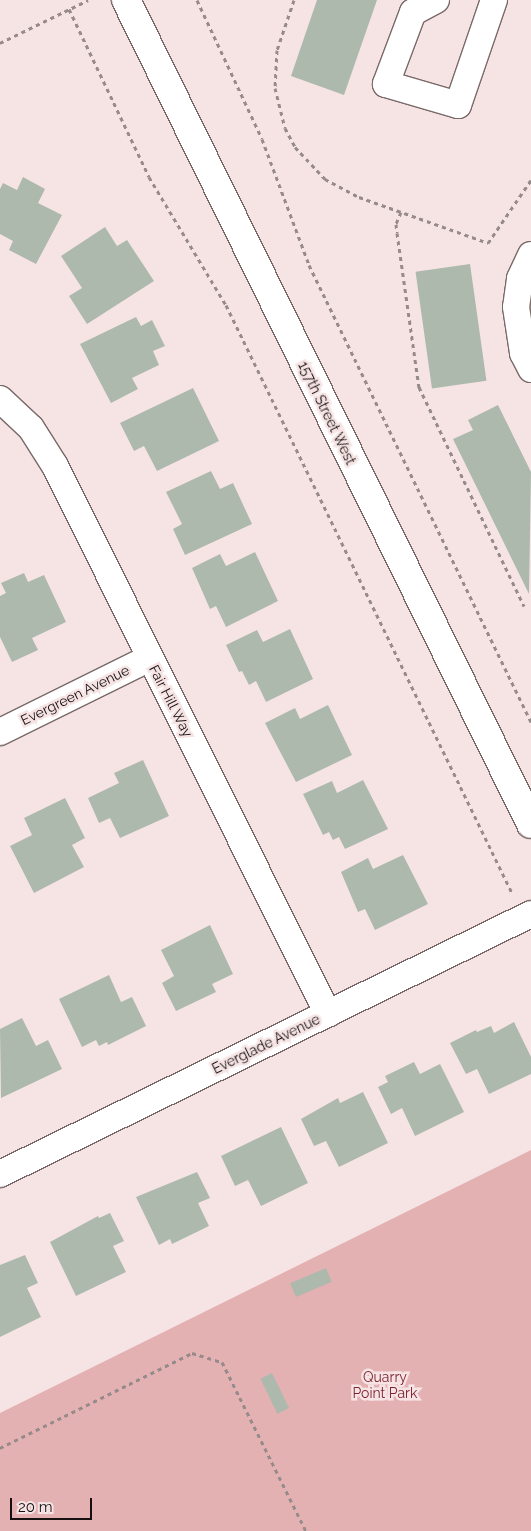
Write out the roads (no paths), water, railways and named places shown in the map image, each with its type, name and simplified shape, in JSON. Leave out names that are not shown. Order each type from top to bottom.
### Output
[{"type":"street","name":"157th Street West","points":[[126,0],[531,824]]},
{"type":"street","points":[[436,0],[413,12],[386,84],[458,105],[494,0]]},
{"type":"street","points":[[531,255],[520,279],[516,307],[523,353],[531,369]]},
{"type":"street","name":"Fair Hill Way","points":[[0,399],[30,428],[44,446],[328,1014]]},
{"type":"street","name":"Evergreen Avenue","points":[[0,732],[150,658]]},
{"type":"street","name":"Everglade Avenue","points":[[0,1174],[531,914]]},
{"type":"park label","name":"Quarry Point Park","points":[[385,1385]]}]
